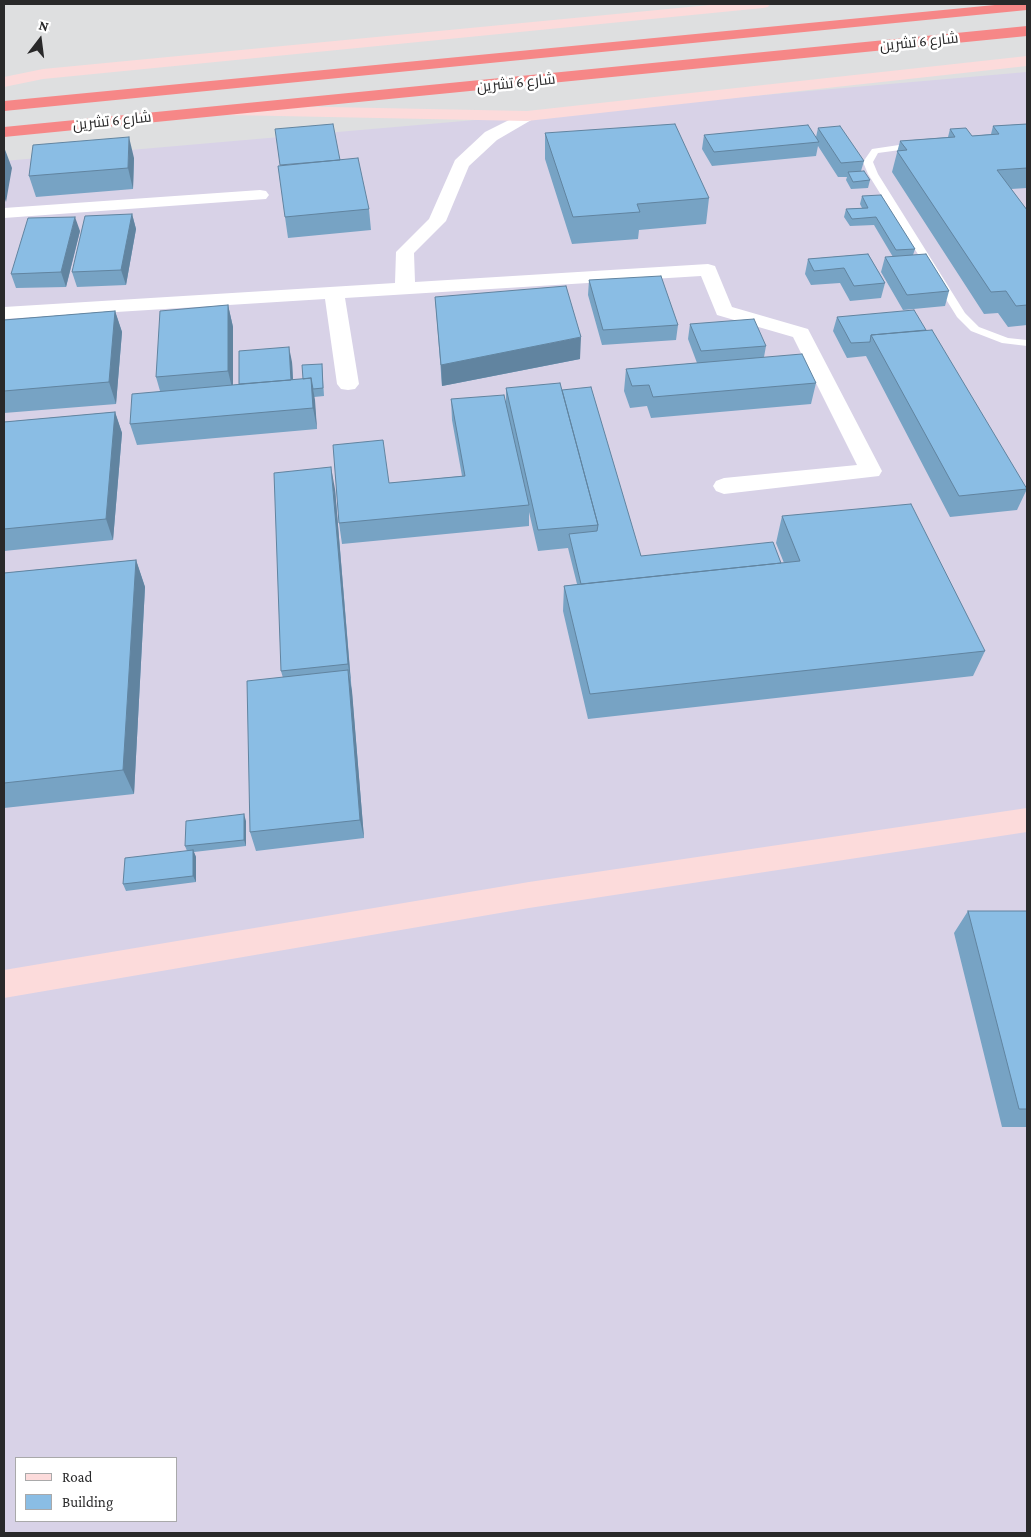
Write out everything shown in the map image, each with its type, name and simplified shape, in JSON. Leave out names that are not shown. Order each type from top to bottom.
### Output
[{"type":"highway","name":"شارع 6 تشرين","points":[[4,106],[1027,6]]},
{"type":"highway","name":"شارع 6 تشرين","points":[[4,132],[1027,31]]},
{"type":"street","points":[[4,82],[42,74],[763,4]]},
{"type":"street","points":[[222,110],[527,116],[1027,61]]},
{"type":"street","points":[[405,288],[405,252],[437,221],[461,164],[491,136],[527,116]]},
{"type":"street","points":[[4,213],[260,195]]},
{"type":"street","points":[[4,313],[708,270],[724,310],[801,333],[871,471],[724,486]]},
{"type":"street","points":[[334,292],[348,384]]},
{"type":"street","points":[[4,984],[529,895],[1027,820]]},
{"type":"lane","points":[[928,144],[874,151],[868,162],[873,174],[961,315],[975,329],[1006,341],[1027,343]]},
{"type":"shaded area","points":[[1027,72],[1027,1533],[4,1533],[4,161]]},
{"type":"building","points":[[333,124],[340,160],[280,165],[275,129]]},
{"type":"building","points":[[675,124],[709,198],[637,204],[640,212],[573,217],[545,133]]},
{"type":"building","points":[[1027,124],[1027,168],[997,170],[1027,210],[1027,305],[1016,306],[1006,291],[991,292],[897,151],[907,150],[900,141],[955,137],[950,129],[966,128],[972,136],[999,134],[993,126]]},
{"type":"building","points":[[808,125],[819,142],[714,152],[704,135]]},
{"type":"building","points":[[840,126],[864,161],[841,163],[818,128]]},
{"type":"building","points":[[129,137],[128,168],[29,176],[33,145]]},
{"type":"building","points":[[358,158],[369,209],[285,217],[278,166]]},
{"type":"building","points":[[864,171],[870,180],[853,182],[848,172]]},
{"type":"building","points":[[881,195],[915,249],[896,250],[876,217],[852,219],[846,209],[868,208],[862,196]]},
{"type":"building","points":[[132,214],[121,270],[72,272],[85,216]]},
{"type":"building","points":[[75,217],[61,272],[11,274],[28,218]]},
{"type":"building","points":[[868,254],[885,283],[854,286],[844,268],[814,271],[808,259]]},
{"type":"building","points":[[926,254],[949,291],[907,295],[885,257]]},
{"type":"building","points":[[661,276],[678,325],[603,330],[589,280]]},
{"type":"building","points":[[566,286],[581,337],[441,365],[435,297]]},
{"type":"building","points":[[228,305],[228,371],[156,377],[160,311]]},
{"type":"building","points":[[914,310],[926,330],[871,335],[870,342],[851,343],[837,317]]},
{"type":"building","points":[[115,311],[109,382],[4,391],[4,320]]},
{"type":"building","points":[[754,319],[766,346],[701,351],[690,324]]},
{"type":"building","points":[[932,330],[1027,489],[959,496],[871,335]]},
{"type":"building","points":[[289,347],[291,380],[239,384],[239,351]]},
{"type":"building","points":[[802,354],[816,383],[653,397],[649,385],[632,386],[626,369]]},
{"type":"building","points":[[322,364],[323,388],[313,389],[311,378],[303,379],[302,365]]},
{"type":"building","points":[[311,378],[313,408],[130,424],[132,394]]},
{"type":"building","points":[[560,383],[598,525],[538,530],[506,388]]},
{"type":"building","points":[[591,387],[641,556],[773,542],[781,563],[581,584],[569,534],[597,531],[598,525],[562,390]]},
{"type":"building","points":[[504,395],[529,505],[339,523],[333,445],[383,440],[389,483],[465,476],[451,399]]},
{"type":"building","points":[[115,412],[106,519],[4,529],[4,422]]},
{"type":"building","points":[[331,467],[348,664],[281,671],[274,473]]},
{"type":"building","points":[[911,504],[985,651],[590,694],[564,586],[800,561],[782,516]]},
{"type":"building","points":[[136,560],[123,770],[4,783],[4,573]]},
{"type":"building","points":[[348,670],[360,820],[250,832],[247,681]]},
{"type":"building","points":[[244,814],[244,840],[185,846],[186,821]]},
{"type":"building","points":[[193,850],[193,876],[123,884],[125,858]]},
{"type":"building","points":[[968,911],[1027,911],[1027,1109],[1019,1109]]}]
